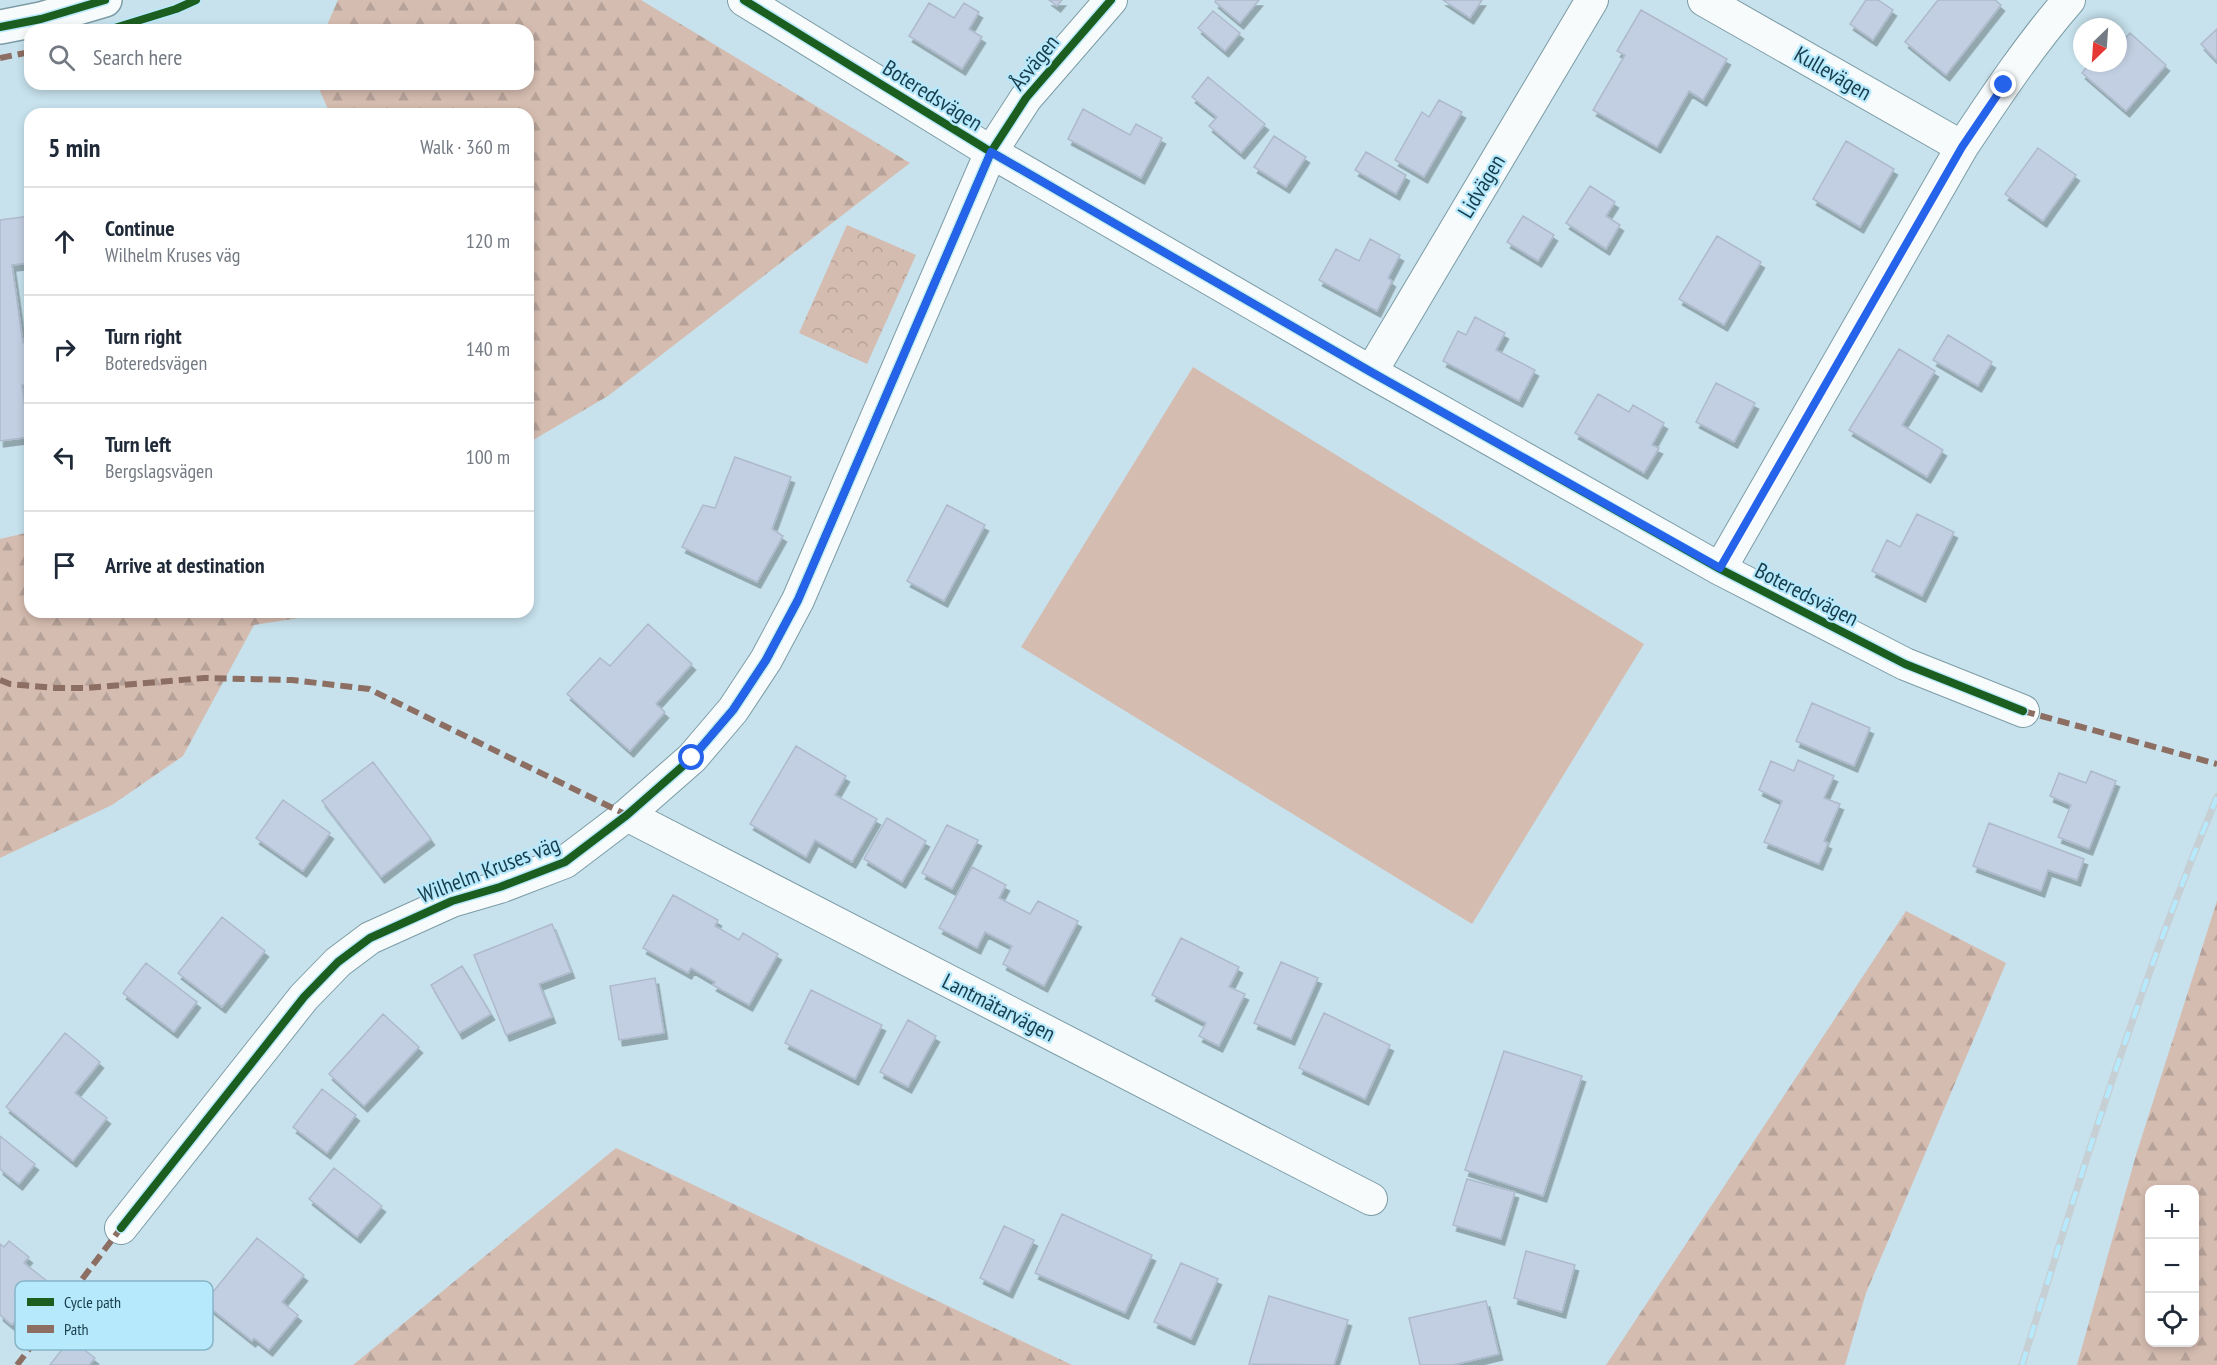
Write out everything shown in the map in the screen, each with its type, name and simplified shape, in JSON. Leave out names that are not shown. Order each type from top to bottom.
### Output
[{"type":"street","points":[[0,27],[40,19],[105,0]]},
{"type":"street","name":"Boteredsvägen","points":[[744,0],[991,152],[1371,372],[1720,568],[1905,664],[2024,711]]},
{"type":"street","name":"Åsvägen","points":[[991,152],[1026,98],[1111,0]]},
{"type":"street","name":"Lidvägen","points":[[1371,372],[1592,0]]},
{"type":"street","name":"Kullevägen","points":[[1704,0],[1962,147]]},
{"type":"street","points":[[1720,568],[1962,147],[2004,85],[2069,0]]},
{"type":"street","name":"Wilhelm Kruses väg","points":[[120,1228],[304,997],[338,962],[370,938],[412,918],[452,901],[500,887],[565,862],[627,815],[692,758],[733,710],[766,660],[798,600],[991,152]]},
{"type":"street","name":"Lantmätarvägen","points":[[627,815],[1371,1199]]},
{"type":"green space","points":[[338,0],[641,0],[910,163],[608,396],[534,439],[534,108],[327,108],[320,90],[534,90],[534,24],[328,24]]},
{"type":"green space","points":[[847,225],[916,255],[867,364],[799,333]]},
{"type":"green space","points":[[1193,367],[1644,644],[1472,924],[1021,647]]},
{"type":"green space","points":[[24,533],[24,618],[299,618],[254,625],[183,756],[112,805],[0,858],[0,539]]},
{"type":"green space","points":[[2217,901],[2217,1365],[2077,1365],[2136,1155]]},
{"type":"green space","points":[[1906,911],[2006,963],[1866,1293],[1845,1365],[1606,1365]]},
{"type":"green space","points":[[616,1148],[1072,1365],[353,1365]]},
{"type":"building","points":[[1049,0],[1062,0],[1057,6]]},
{"type":"building","points":[[1216,0],[1259,0],[1240,23],[1215,2]]},
{"type":"building","points":[[1443,0],[1482,0],[1470,18]]},
{"type":"building","points":[[1866,0],[1878,0],[1893,10],[1873,40],[1850,24]]},
{"type":"building","points":[[1938,0],[1995,0],[2001,5],[1946,75],[1905,42]]},
{"type":"building","points":[[929,3],[954,18],[964,3],[979,12],[969,29],[982,37],[962,69],[909,36]]},
{"type":"building","points":[[1641,10],[1727,59],[1703,100],[1689,91],[1657,147],[1593,110],[1625,55],[1617,51]]},
{"type":"building","points":[[1213,11],[1240,33],[1225,51],[1198,28]]},
{"type":"building","points":[[2217,29],[2217,61],[2201,44]]},
{"type":"building","points":[[2130,33],[2166,65],[2126,111],[2082,73],[2127,72],[2127,36]]},
{"type":"building","points":[[1208,77],[1265,124],[1241,153],[1209,126],[1217,117],[1192,97]]},
{"type":"building","points":[[1439,100],[1462,112],[1424,177],[1395,160],[1422,112],[1429,117]]},
{"type":"building","points":[[1083,109],[1130,135],[1136,124],[1162,138],[1141,178],[1068,139]]},
{"type":"building","points":[[1274,136],[1306,157],[1286,187],[1254,167]]},
{"type":"building","points":[[1846,141],[1894,169],[1860,227],[1813,199]]},
{"type":"building","points":[[2038,148],[2076,175],[2043,221],[2005,194]]},
{"type":"building","points":[[1366,152],[1406,175],[1396,194],[1355,170]]},
{"type":"building","points":[[1590,186],[1615,202],[1606,216],[1620,225],[1606,249],[1566,223]]},
{"type":"building","points":[[1523,216],[1554,235],[1538,261],[1507,242]]},
{"type":"building","points":[[24,217],[24,264],[12,265],[24,343],[24,385],[22,385],[24,438],[0,441],[0,220]]},
{"type":"building","points":[[1717,236],[1761,262],[1724,325],[1679,299]]},
{"type":"building","points":[[1370,239],[1400,255],[1388,278],[1392,281],[1377,311],[1319,280],[1336,249],[1359,261]]},
{"type":"building","points":[[1475,317],[1505,333],[1496,350],[1535,370],[1519,401],[1443,361],[1458,331],[1466,335]]},
{"type":"building","points":[[1948,335],[1992,362],[1978,386],[1933,360]]},
{"type":"building","points":[[1899,349],[1935,371],[1902,425],[1943,450],[1927,477],[1849,430]]},
{"type":"building","points":[[1716,383],[1755,403],[1734,442],[1696,422]]},
{"type":"building","points":[[1598,394],[1629,412],[1633,405],[1664,423],[1652,445],[1659,448],[1644,473],[1575,433]]},
{"type":"building","points":[[735,457],[791,477],[772,529],[783,536],[757,582],[682,547],[703,505],[715,508]]},
{"type":"building","points":[[947,505],[985,525],[944,601],[907,581]]},
{"type":"building","points":[[1917,514],[1954,532],[1922,596],[1872,571],[1887,540],[1900,547]]},
{"type":"building","points":[[648,624],[692,664],[656,704],[665,712],[630,751],[567,694],[600,658],[610,666]]},
{"type":"building","points":[[1812,703],[1870,728],[1854,766],[1796,741]]},
{"type":"building","points":[[796,746],[846,776],[835,795],[877,819],[852,862],[815,840],[806,857],[750,824]]},
{"type":"building","points":[[1798,760],[1834,776],[1824,798],[1840,804],[1824,841],[1828,843],[1819,864],[1764,842],[1782,801],[1759,790],[1771,761],[1794,771]]},
{"type":"building","points":[[373,762],[431,839],[381,877],[322,801]]},
{"type":"building","points":[[2091,771],[2116,781],[2089,849],[2058,837],[2071,805],[2050,796],[2059,773],[2086,783]]},
{"type":"building","points":[[283,800],[330,833],[303,871],[256,838]]},
{"type":"building","points":[[887,818],[926,841],[902,882],[864,859]]},
{"type":"building","points":[[1989,823],[2084,859],[2077,880],[2048,870],[2041,891],[1973,866]]},
{"type":"building","points":[[947,825],[978,840],[952,889],[922,873]]},
{"type":"building","points":[[972,867],[1006,885],[999,898],[1030,914],[1038,901],[1078,921],[1044,986],[1003,964],[1012,946],[985,932],[977,948],[939,928]]},
{"type":"building","points":[[673,895],[718,920],[715,926],[739,940],[743,933],[778,954],[749,1005],[713,985],[715,982],[691,968],[688,973],[643,948]]},
{"type":"building","points":[[222,917],[265,951],[222,1007],[178,973]]},
{"type":"building","points":[[552,924],[571,972],[539,984],[552,1017],[506,1035],[474,955]]},
{"type":"building","points":[[1181,938],[1239,967],[1229,987],[1245,994],[1219,1046],[1199,1036],[1206,1023],[1152,995]]},
{"type":"building","points":[[1281,962],[1318,978],[1291,1039],[1254,1023]]},
{"type":"building","points":[[146,963],[197,1002],[174,1032],[123,993]]},
{"type":"building","points":[[462,966],[491,1014],[459,1033],[431,985]]},
{"type":"building","points":[[655,978],[664,1033],[619,1040],[610,986]]},
{"type":"building","points":[[811,990],[882,1025],[855,1079],[785,1043]]},
{"type":"building","points":[[1324,1013],[1390,1045],[1365,1099],[1299,1068]]},
{"type":"building","points":[[383,1014],[419,1047],[364,1106],[329,1074]]},
{"type":"building","points":[[908,1020],[936,1036],[908,1087],[880,1072]]},
{"type":"building","points":[[65,1033],[100,1062],[75,1093],[107,1118],[73,1161],[6,1107]]},
{"type":"building","points":[[1504,1051],[1582,1076],[1543,1196],[1465,1170]]},
{"type":"building","points":[[322,1089],[356,1115],[327,1153],[293,1127]]},
{"type":"building","points":[[0,1136],[35,1164],[19,1184],[0,1169]]},
{"type":"building","points":[[334,1168],[382,1206],[357,1237],[309,1199]]},
{"type":"building","points":[[1467,1179],[1515,1192],[1501,1239],[1453,1225]]},
{"type":"building","points":[[1062,1214],[1152,1255],[1125,1313],[1035,1273]]},
{"type":"building","points":[[1004,1226],[1034,1240],[1009,1292],[980,1278]]},
{"type":"building","points":[[257,1238],[304,1275],[282,1302],[298,1315],[269,1350],[254,1338],[252,1341],[213,1310],[213,1292]]},
{"type":"building","points":[[9,1241],[29,1257],[24,1263],[47,1281],[15,1281],[15,1321],[12,1325],[0,1315],[0,1244],[4,1247]]},
{"type":"building","points":[[1526,1251],[1575,1265],[1562,1312],[1514,1298]]},
{"type":"building","points":[[1181,1263],[1218,1279],[1191,1339],[1154,1322]]},
{"type":"building","points":[[1269,1296],[1348,1320],[1334,1365],[1249,1364]]},
{"type":"building","points":[[1486,1301],[1499,1354],[1453,1365],[1420,1365],[1409,1318]]},
{"type":"building","points":[[62,1350],[84,1350],[95,1358],[89,1365],[50,1365]]},
{"type":"railway","points":[[2022,1365],[2089,1150],[2137,1008],[2217,797]]},
{"type":"marked path","points":[[0,58],[24,53]]},
{"type":"marked path","points":[[0,680],[10,684],[55,688],[86,688],[204,678],[292,680],[369,689],[627,815]]},
{"type":"marked path","points":[[2023,711],[2217,764]]},
{"type":"marked path","points":[[81,1281],[121,1228]]},
{"type":"marked path","points":[[17,1365],[28,1350]]},
{"type":"cycle path","points":[[0,27],[41,19],[105,0]]},
{"type":"cycle path","points":[[127,24],[176,9],[196,0]]},
{"type":"cycle path","points":[[744,0],[991,152],[1371,372],[1720,569],[1905,664],[2023,711]]},
{"type":"cycle path","points":[[121,1228],[304,997],[338,962],[370,938],[452,901],[500,887],[565,862],[627,815],[692,758],[733,710],[766,660],[798,600],[991,152],[1026,98],[1111,0]]},
{"type":"route","points":[[692,758],[733,710],[766,660],[798,600],[991,152],[1371,372],[1720,568],[1962,147],[2004,85]]}]
